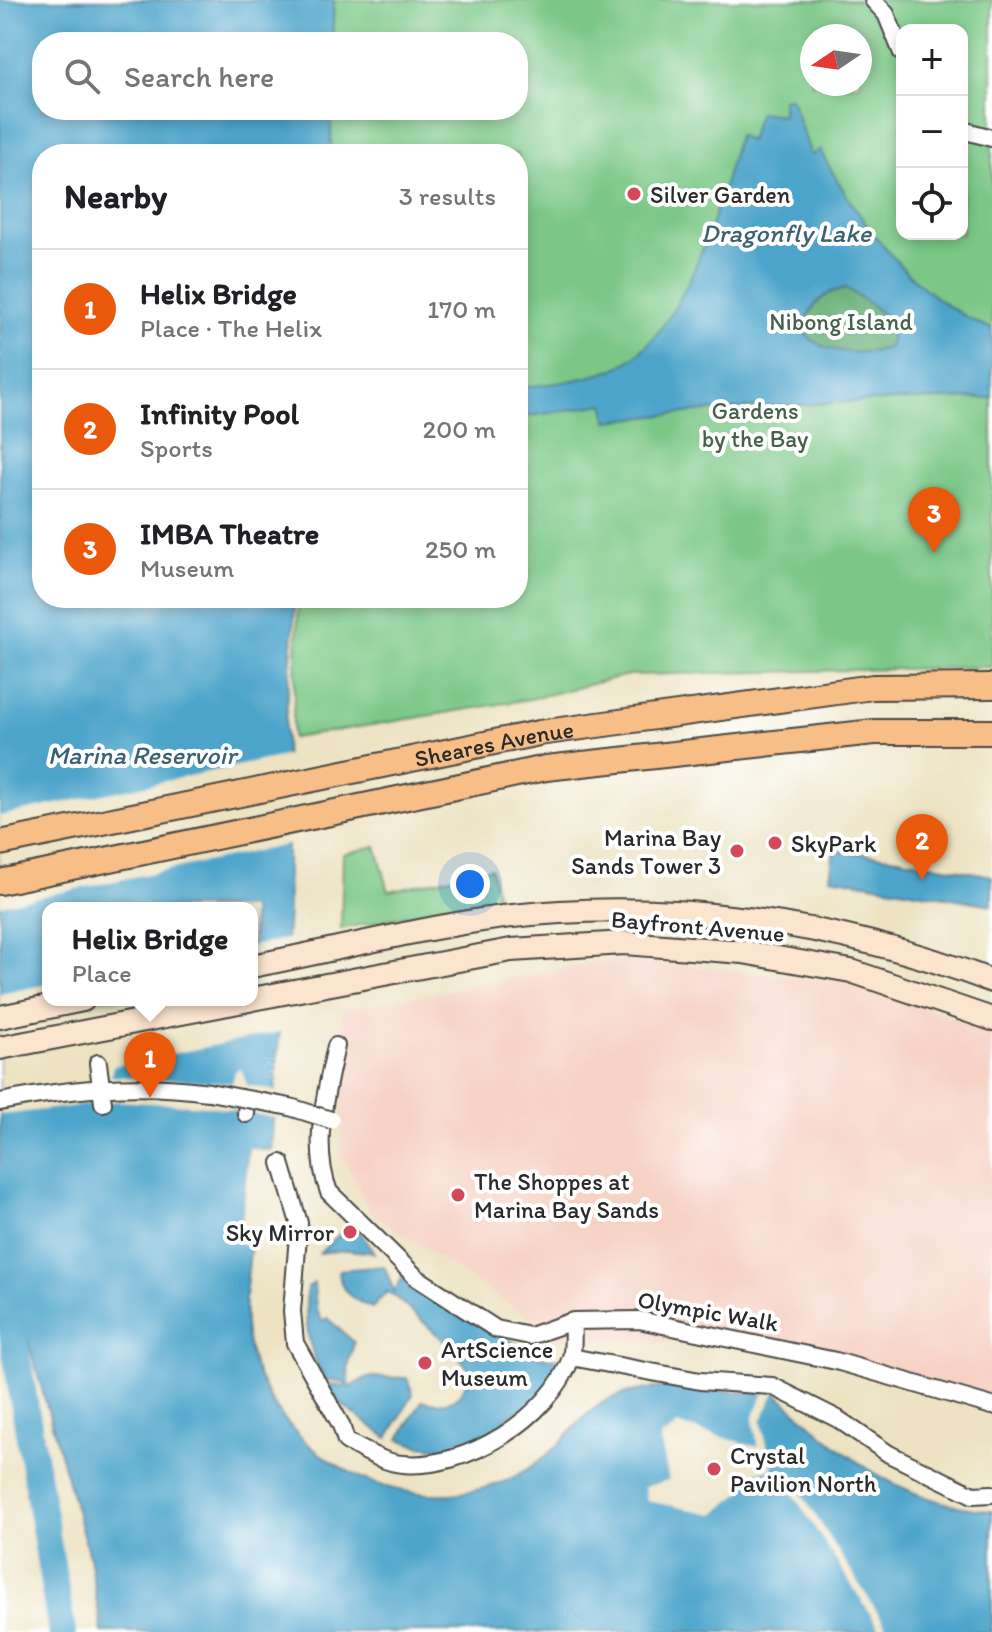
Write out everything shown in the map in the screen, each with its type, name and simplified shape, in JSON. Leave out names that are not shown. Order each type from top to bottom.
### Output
[{"type":"main road","name":"Sheares Avenue","points":[[0,843],[539,733],[873,687],[992,686]]},
{"type":"main road","name":"Sheares Avenue","points":[[0,882],[546,768],[874,732],[992,732]]},
{"type":"main road","name":"Bayfront Avenue","points":[[258,965],[480,921],[605,909],[754,919],[857,936],[992,981]]},
{"type":"main road","name":"Bayfront Avenue","points":[[258,999],[487,955],[606,943],[743,952],[851,971],[992,1019]]},
{"type":"main road","points":[[0,1017],[54,1006]]},
{"type":"main road","name":"Bayfront Avenue","points":[[0,1048],[220,1006]]},
{"type":"street","points":[[873,0],[886,14],[896,38]]},
{"type":"street","points":[[968,132],[992,138]]},
{"type":"street","name":"Olympic Walk","points":[[336,1046],[325,1100],[321,1173],[329,1192],[357,1216],[391,1255],[417,1278],[496,1329],[530,1336],[573,1321],[639,1320],[836,1361],[992,1406]]},
{"type":"street","points":[[98,1063],[102,1096]]},
{"type":"street","points":[[0,1102],[67,1089],[102,1096],[206,1091],[247,1107],[331,1120]]},
{"type":"street","points":[[281,1163],[299,1223],[292,1311],[295,1343],[341,1425],[346,1441],[399,1464],[424,1465],[457,1459],[495,1442],[548,1396],[571,1357],[573,1321]]},
{"type":"street","points":[[571,1357],[700,1381],[772,1386],[838,1419],[889,1454],[973,1495],[992,1494]]},
{"type":"shaded area","points":[[619,959],[854,983],[992,1032],[992,1416],[884,1366],[701,1343],[561,1339],[370,1212],[341,1154],[343,1010]]},
{"type":"green space","name":"Gardens by the Bay","points":[[334,0],[992,0],[992,667],[628,675],[530,699],[292,738],[298,608],[528,608],[528,144],[331,144],[331,120],[528,120],[528,32],[332,32]]},
{"type":"green space","name":"Nibong Island","points":[[846,288],[872,305],[886,319],[891,336],[889,347],[867,352],[831,349],[820,345],[803,331],[818,302],[830,293]]},
{"type":"green space","points":[[376,846],[389,891],[491,868],[497,897],[341,929],[343,854]]},
{"type":"water","name":"Marina Reservoir","points":[[0,0],[334,0],[332,32],[32,32],[32,120],[331,120],[331,144],[32,144],[32,608],[295,608],[285,728],[288,912],[271,1150],[249,1149],[241,1242],[251,1244],[245,1323],[258,1375],[278,1411],[306,1442],[340,1467],[377,1484],[418,1493],[459,1493],[508,1480],[543,1458],[596,1407],[615,1396],[681,1386],[740,1392],[772,1389],[821,1434],[871,1471],[926,1497],[992,1511],[992,1632],[102,1632],[89,1556],[0,1241]]},
{"type":"water","name":"Dragonfly Lake","points":[[791,98],[811,155],[820,150],[871,231],[913,278],[963,315],[992,329],[992,398],[799,405],[607,421],[605,404],[528,416],[528,387],[575,380],[609,371],[635,356],[657,333],[677,303],[709,233],[738,135],[749,141],[759,112],[782,115],[782,99]],"holes":[[[846,288],[872,305],[890,328],[889,347],[867,352],[831,349],[820,345],[803,331],[812,309],[830,293]]]},
{"type":"water","points":[[834,850],[899,858],[992,876],[992,905],[830,877]]},
{"type":"water","points":[[353,1221],[374,1253],[347,1250],[320,1253]]},
{"type":"water","points":[[384,1266],[394,1291],[406,1272],[535,1356],[563,1360],[550,1388],[522,1418],[516,1412],[504,1419],[506,1423],[515,1419],[501,1429],[473,1442],[445,1448],[399,1439],[422,1401],[441,1403],[454,1399],[464,1388],[469,1370],[444,1341],[393,1295],[387,1292],[372,1308],[344,1290],[339,1270]]},
{"type":"water","points":[[314,1283],[316,1308],[322,1321],[327,1318],[354,1342],[348,1367],[349,1388],[367,1377],[407,1378],[413,1394],[388,1438],[343,1406],[329,1389],[331,1385],[345,1387],[345,1382],[329,1380],[326,1383],[320,1371],[311,1348],[306,1314],[307,1288]]},
{"type":"pier","points":[[289,755],[291,844],[0,905],[0,816]]},
{"type":"pier","points":[[290,938],[284,1031],[113,1066],[111,1076],[232,1083],[235,1072],[241,1068],[247,1085],[279,1092],[277,1118],[209,1106],[117,1101],[0,1115],[0,994],[42,985],[42,1006],[258,1006],[258,945]]},
{"type":"pier","points":[[249,1148],[260,1149],[259,1153],[253,1153],[245,1239],[251,1240],[251,1244],[240,1243]]},
{"type":"pier","name":"Crystal Pavilion North","points":[[765,1390],[775,1392],[761,1421],[773,1469],[743,1476],[746,1489],[714,1514],[647,1501],[644,1487],[669,1480],[660,1438],[678,1425],[758,1447],[753,1419]]},
{"type":"pier","points":[[789,1474],[890,1632],[882,1632],[783,1478]]},
{"type":"waterway","name":"Marina Reservoir","points":[[0,1179],[8,1304],[62,1632]]},
{"type":"place","name":"Silver Garden","points":[[634,194]]},
{"type":"place","name":"IMBA Theatre","points":[[934,553]]},
{"type":"place","name":"SkyPark","points":[[775,843]]},
{"type":"place","name":"Marina Bay Sands Tower 3","points":[[737,851]]},
{"type":"place","name":"Infinity Pool","points":[[922,880]]},
{"type":"place","name":"Helix Bridge","points":[[150,1098]]},
{"type":"place","name":"The Shoppes at Marina Bay Sands","points":[[458,1195]]},
{"type":"place","name":"Sky Mirror","points":[[350,1232]]},
{"type":"place","name":"ArtScience Museum","points":[[425,1363]]},
{"type":"place","name":"Crystal Pavilion North","points":[[714,1469]]}]
